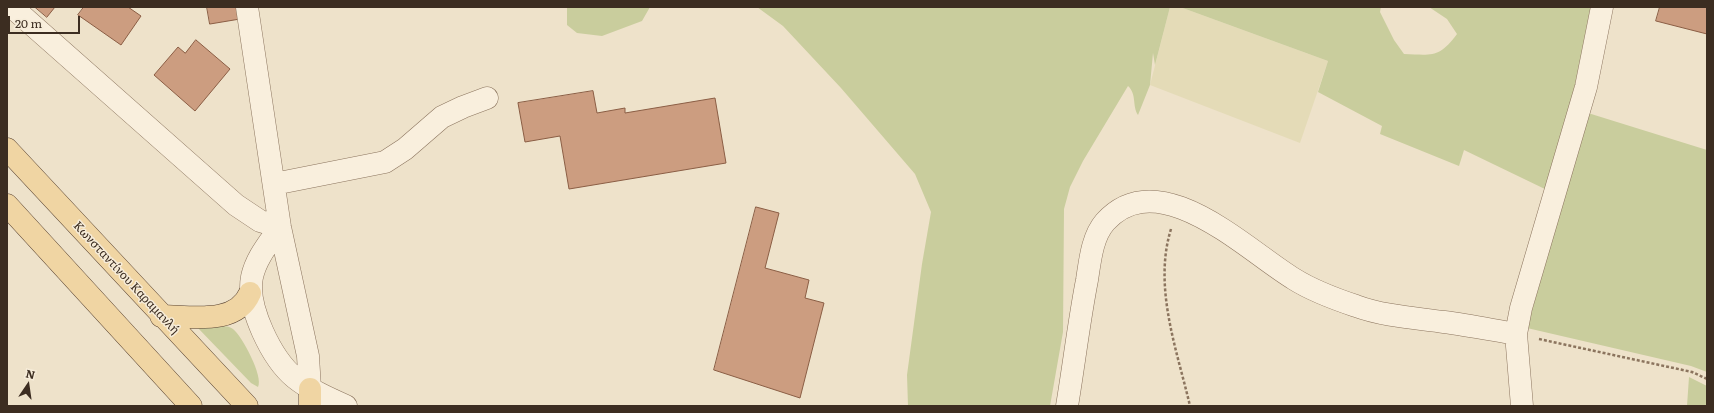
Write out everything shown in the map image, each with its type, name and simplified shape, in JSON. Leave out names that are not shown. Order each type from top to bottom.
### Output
[{"type":"main road","name":"Κωνσταντίνου Καραμανλή","points":[[7,149],[161,316],[247,406]]},
{"type":"main road","points":[[7,205],[191,406]]},
{"type":"main road","points":[[161,316],[223,316],[241,307],[250,293]]},
{"type":"street","points":[[12,7],[236,205],[260,221],[280,227]]},
{"type":"street","points":[[247,7],[280,227],[308,356],[310,397]]},
{"type":"street","points":[[1522,406],[1516,334],[1521,308],[1586,87],[1602,7]]},
{"type":"street","points":[[274,184],[385,162],[405,149],[442,117],[487,98]]},
{"type":"street","points":[[1067,406],[1080,315],[1090,260],[1096,239],[1104,224],[1117,211],[1133,203],[1150,201],[1178,206],[1209,222],[1295,280],[1338,300],[1358,307],[1406,317],[1516,334]]},
{"type":"street","points":[[280,227],[258,260],[252,278],[250,293],[262,330],[274,352],[310,397],[346,406]]},
{"type":"path","points":[[1178,206],[1168,240],[1165,268],[1166,292],[1171,330],[1190,406]]},
{"type":"path","points":[[1516,334],[1692,372],[1707,379]]},
{"type":"shaded area","points":[[1170,7],[1180,7],[1328,61],[1300,143],[1150,85]]},
{"type":"green space","points":[[567,7],[650,7],[642,21],[602,36],[577,33],[567,25]]},
{"type":"green space","points":[[757,7],[1170,7],[1155,65],[1153,53],[1150,85],[1138,115],[1135,108],[1133,93],[1128,86],[1083,161],[1070,187],[1064,209],[1063,332],[1050,406],[908,406],[907,375],[922,264],[931,212],[915,174],[841,88],[783,26]]},
{"type":"green space","points":[[1180,7],[1381,7],[1380,12],[1394,40],[1404,54],[1422,55],[1440,51],[1451,42],[1457,34],[1447,19],[1429,7],[1594,7],[1549,191],[1464,150],[1459,166],[1380,134],[1382,126],[1318,92],[1328,61]]},
{"type":"green space","points":[[1588,113],[1707,150],[1707,372],[1691,366],[1527,328]]},
{"type":"green space","points":[[212,325],[228,327],[237,333],[255,366],[259,382],[258,387],[251,383],[196,326]]},
{"type":"green space","points":[[1689,377],[1707,386],[1707,406],[1687,406]]},
{"type":"building","points":[[35,7],[55,7],[47,17]]},
{"type":"building","points":[[84,7],[128,7],[141,16],[121,45],[78,15]]},
{"type":"building","points":[[207,7],[238,7],[240,19],[210,24]]},
{"type":"building","points":[[1660,7],[1707,7],[1707,34],[1656,21]]},
{"type":"building","points":[[196,40],[230,69],[195,111],[154,75],[178,47],[185,53]]},
{"type":"building","points":[[593,91],[597,113],[625,108],[625,113],[715,98],[726,163],[569,189],[560,136],[525,142],[518,103]]},
{"type":"building","points":[[756,207],[779,213],[765,268],[809,280],[805,298],[824,303],[800,398],[714,370]]}]
